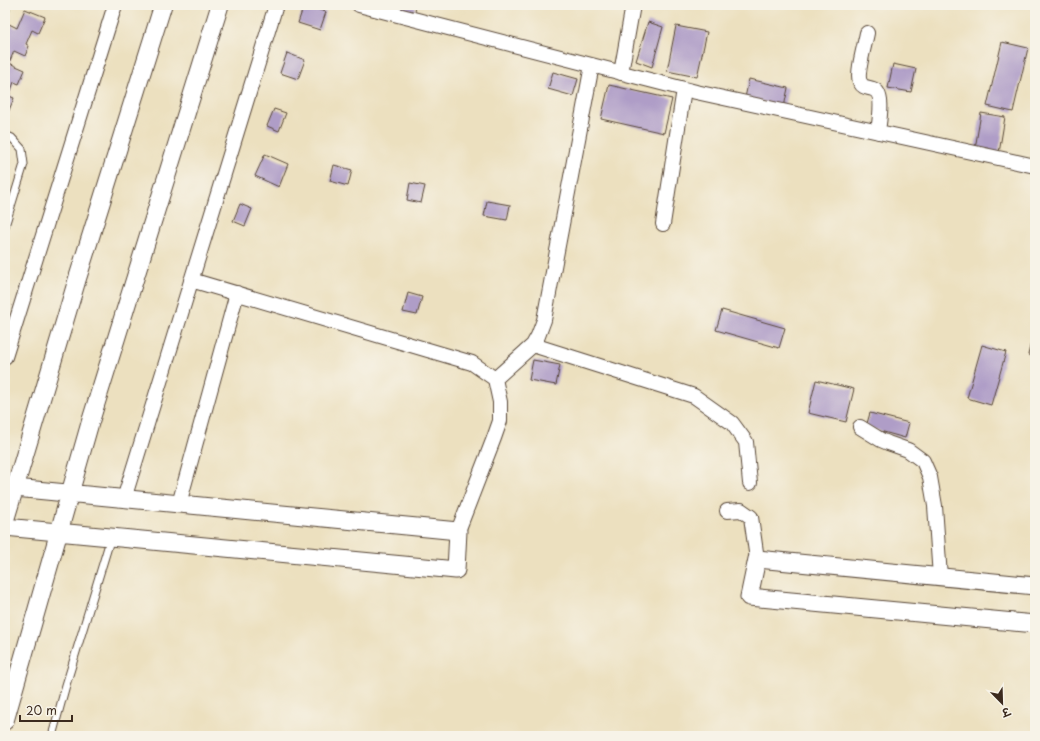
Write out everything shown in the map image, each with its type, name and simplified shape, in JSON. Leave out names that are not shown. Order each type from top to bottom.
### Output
[{"type":"street","points":[[5,357],[115,5]]},
{"type":"street","points":[[6,511],[15,488],[77,280],[163,5]]},
{"type":"street","points":[[5,720],[93,416],[220,5]]},
{"type":"street","points":[[124,499],[276,5]]},
{"type":"street","points":[[359,5],[621,73],[878,132],[1035,166]]},
{"type":"street","points":[[621,73],[634,5]]},
{"type":"street","points":[[867,33],[859,70],[859,78],[860,83],[864,87],[875,89],[879,94],[880,102],[878,132]]},
{"type":"street","points":[[495,379],[533,345],[544,320],[592,65]]},
{"type":"street","points":[[663,224],[684,88]]},
{"type":"street","points":[[5,527],[456,570],[458,531],[500,421],[500,402],[495,379],[472,363],[191,280]]},
{"type":"street","points":[[179,504],[237,293]]},
{"type":"street","points":[[533,345],[694,396],[732,423],[746,442],[750,483]]},
{"type":"street","points":[[860,427],[881,440],[908,450],[922,461],[930,477],[935,506],[940,577]]},
{"type":"street","points":[[15,488],[458,531]]},
{"type":"street","points":[[728,511],[741,510],[751,517],[757,559],[749,597],[1035,624]]},
{"type":"street","points":[[757,559],[1035,586]]},
{"type":"lane","points":[[5,135],[12,138],[22,149],[24,164],[5,226]]},
{"type":"lane","points":[[52,736],[111,537]]},
{"type":"building","points":[[304,5],[326,12],[320,30],[298,23]]},
{"type":"building","points":[[416,5],[415,12],[391,6]]},
{"type":"building","points":[[5,8],[10,9],[5,20]]},
{"type":"building","points":[[25,9],[45,17],[38,33],[32,30],[26,44],[29,46],[25,56],[14,51],[9,63],[25,70],[19,84],[14,82],[9,96],[14,98],[7,115],[5,114],[5,22],[17,28]]},
{"type":"building","points":[[648,22],[663,27],[652,67],[636,61]]},
{"type":"building","points":[[676,26],[707,32],[697,77],[667,71]]},
{"type":"building","points":[[1002,42],[1028,48],[1013,112],[987,106]]},
{"type":"building","points":[[287,53],[305,60],[298,79],[280,73]]},
{"type":"building","points":[[893,64],[916,69],[911,92],[888,88]]},
{"type":"building","points":[[553,72],[578,79],[573,96],[548,89]]},
{"type":"building","points":[[749,79],[788,88],[784,107],[745,98]]},
{"type":"building","points":[[609,85],[672,99],[664,133],[601,119]]},
{"type":"building","points":[[274,109],[286,113],[279,131],[267,126]]},
{"type":"building","points":[[981,113],[1005,117],[999,153],[975,149]]},
{"type":"building","points":[[265,154],[288,164],[279,187],[255,176]]},
{"type":"building","points":[[334,165],[352,170],[348,186],[330,181]]},
{"type":"building","points":[[410,183],[425,186],[421,203],[407,200]]},
{"type":"building","points":[[487,201],[510,205],[507,220],[484,216]]},
{"type":"building","points":[[240,204],[252,209],[245,226],[233,221]]},
{"type":"building","points":[[408,293],[422,297],[417,315],[403,312]]},
{"type":"building","points":[[722,310],[785,328],[779,348],[716,330]]},
{"type":"building","points":[[1035,329],[1035,357],[1028,355]]},
{"type":"building","points":[[982,345],[1006,352],[991,405],[967,398]]},
{"type":"building","points":[[533,360],[560,365],[556,385],[529,380]]},
{"type":"building","points":[[816,380],[854,389],[846,422],[808,413]]},
{"type":"building","points":[[870,413],[909,423],[905,438],[866,427]]}]
